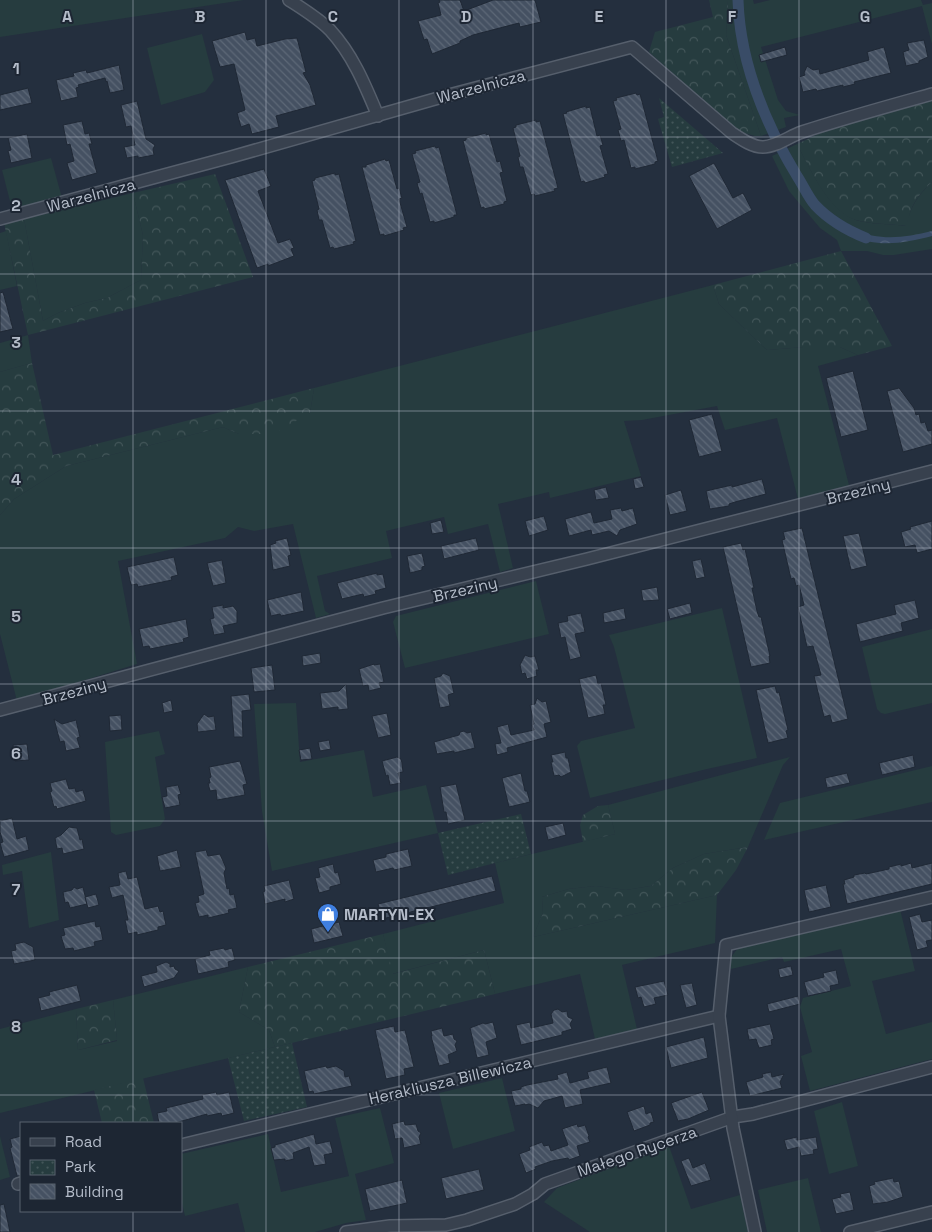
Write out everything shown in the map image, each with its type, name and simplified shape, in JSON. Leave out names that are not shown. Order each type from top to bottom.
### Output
[{"type":"street","points":[[289,0],[307,11],[329,30],[348,53],[360,73],[378,116]]},
{"type":"street","name":"Warzelnicza","points":[[0,219],[467,90],[632,47],[732,133],[756,146],[770,146],[794,135],[932,94]]},
{"type":"street","name":"Brzeziny","points":[[0,710],[383,608],[596,557],[932,471]]},
{"type":"street","points":[[755,1232],[733,1128],[719,1016],[726,945],[932,897]]},
{"type":"street","name":"Herakliusza Billewicza","points":[[182,1144],[719,1016]]},
{"type":"street","name":"Małego Rycerza","points":[[346,1232],[390,1226],[424,1227],[446,1225],[467,1220],[515,1204],[533,1194],[545,1184],[733,1118],[932,1067]]},
{"type":"street","points":[[850,1232],[932,1212]]},
{"type":"green space","points":[[0,0],[244,0],[0,37]]},
{"type":"green space","points":[[709,0],[728,0],[726,35],[761,136],[738,131],[649,52],[655,32],[713,17]]},
{"type":"green space","points":[[728,0],[753,0],[754,4],[770,0],[921,0],[923,5],[932,3],[932,44],[922,6],[761,47],[778,100],[786,111],[800,115],[784,118],[786,127],[761,136],[726,35]]},
{"type":"green space","points":[[202,34],[214,80],[205,92],[161,105],[147,48]]},
{"type":"green space","points":[[659,98],[723,153],[672,167],[658,119],[664,117]]},
{"type":"green space","points":[[932,100],[932,182],[915,202],[907,226],[856,220],[837,208],[821,188],[797,144],[849,120]]},
{"type":"green space","points":[[797,144],[828,198],[846,215],[856,220],[906,226],[915,202],[932,182],[932,249],[894,255],[883,255],[867,251],[841,251],[837,240],[820,228],[789,191],[772,156]]},
{"type":"green space","points":[[51,158],[62,198],[16,209],[11,205],[2,170]]},
{"type":"green space","points":[[215,174],[253,277],[28,335],[4,223],[24,219],[43,321],[85,303],[107,298],[141,280],[143,235],[133,193]]},
{"type":"green space","points":[[133,193],[143,235],[141,280],[107,298],[85,303],[43,321],[24,219]]},
{"type":"green space","points":[[6,231],[17,286],[0,290],[0,233]]},
{"type":"green space","points":[[841,251],[892,346],[858,355],[840,347],[803,347],[767,350],[719,304],[713,285]]},
{"type":"green space","points":[[713,285],[719,304],[767,350],[803,347],[840,347],[858,355],[818,366],[849,485],[798,499],[777,418],[725,430],[717,406],[642,420],[624,421],[641,476],[550,498],[549,492],[498,504],[513,568],[500,572],[488,524],[448,534],[444,517],[386,531],[392,558],[317,576],[325,611],[330,614],[316,618],[293,524],[254,531],[238,527],[225,538],[118,561],[137,664],[17,701],[0,634],[0,515],[14,499],[66,466],[223,427],[239,434],[310,413],[314,388]]},
{"type":"green space","points":[[28,335],[32,363],[0,372],[0,343]]},
{"type":"green space","points":[[32,363],[53,455],[314,388],[310,413],[273,434],[239,434],[223,427],[66,466],[14,499],[0,515],[0,372]]},
{"type":"green space","points":[[536,581],[549,634],[405,668],[393,622],[396,616]]},
{"type":"green space","points":[[722,608],[757,758],[590,798],[577,746],[581,741],[635,728],[614,647],[609,635]]},
{"type":"green space","points":[[932,629],[932,703],[885,714],[881,713],[877,709],[862,647]]},
{"type":"green space","points":[[296,703],[300,762],[364,750],[373,797],[426,785],[438,833],[272,871],[262,811],[254,704]]},
{"type":"green space","points":[[159,731],[165,754],[155,757],[165,819],[160,826],[116,835],[111,832],[105,742]]},
{"type":"green space","points":[[790,757],[783,765],[748,847],[704,854],[673,868],[651,886],[626,890],[596,886],[569,889],[542,897],[543,913],[533,937],[717,895],[715,943],[622,965],[637,1029],[595,1039],[580,974],[495,994],[484,950],[392,974],[383,934],[504,903],[495,863],[615,834],[608,805]]},
{"type":"green space","points":[[932,766],[932,802],[764,840],[780,803]]},
{"type":"green space","points":[[608,805],[615,834],[583,842],[580,825],[583,815],[598,806]]},
{"type":"green space","points":[[521,814],[531,854],[448,875],[438,833]]},
{"type":"green space","points":[[748,847],[736,870],[717,895],[533,937],[543,913],[542,897],[569,889],[596,886],[626,890],[651,886],[673,868],[704,854]]},
{"type":"green space","points":[[51,852],[59,920],[29,928],[22,871],[3,875],[2,865]]},
{"type":"green space","points":[[900,909],[915,971],[872,981],[886,1034],[932,1022],[932,1059],[810,1091],[801,1056],[812,1052],[800,1007],[803,998],[851,986],[841,949],[784,962],[782,957],[731,969],[730,962],[732,957],[740,947]]},
{"type":"green space","points":[[383,934],[393,974],[484,950],[495,994],[275,1047],[269,1030],[239,1012],[248,967]]},
{"type":"green space","points":[[248,967],[239,1012],[269,1030],[275,1047],[0,1113],[0,1029],[76,1009],[78,1050],[117,1041],[113,1000]]},
{"type":"green space","points":[[113,1000],[117,1040],[78,1050],[76,1009]]},
{"type":"green space","points":[[292,1043],[307,1107],[244,1121],[228,1058]]},
{"type":"green space","points":[[143,1078],[154,1122],[102,1122],[94,1090]]},
{"type":"green space","points":[[502,1078],[515,1131],[453,1149],[439,1093]]},
{"type":"green space","points":[[842,1102],[858,1166],[829,1174],[814,1111]]},
{"type":"green space","points":[[380,1108],[394,1163],[355,1174],[366,1220],[346,1223],[315,1232],[245,1232],[238,1203],[185,1216],[182,1203],[182,1154],[268,1134],[281,1192],[349,1176],[335,1118]]},
{"type":"green space","points":[[0,1136],[10,1177],[0,1180]]},
{"type":"green space","points":[[669,1146],[691,1209],[740,1195],[748,1232],[590,1232],[544,1202],[557,1188]]},
{"type":"green space","points":[[808,1178],[821,1232],[767,1232],[758,1190]]},
{"type":"water","points":[[853,230],[883,237],[912,235],[932,231],[932,236],[912,241],[881,243],[861,240],[851,236]]},
{"type":"building","points":[[439,0],[460,0],[464,11],[493,0],[535,0],[541,22],[520,27],[519,23],[473,35],[460,41],[460,43],[432,54],[427,39],[424,40],[418,21],[441,15]]},
{"type":"building","points":[[245,32],[247,40],[255,38],[257,46],[297,38],[306,72],[303,73],[310,85],[316,105],[276,116],[279,127],[252,134],[249,124],[241,127],[237,113],[245,110],[234,64],[220,67],[212,41]]},
{"type":"building","points":[[924,40],[928,57],[919,61],[919,63],[906,66],[903,52],[909,50],[907,43]]},
{"type":"building","points":[[785,47],[787,55],[761,62],[759,55]]},
{"type":"building","points":[[884,47],[891,73],[854,82],[855,84],[843,87],[843,85],[803,92],[799,77],[805,75],[807,66],[813,70],[819,69],[820,74],[869,60],[867,52]]},
{"type":"building","points":[[119,65],[124,90],[110,93],[105,78],[78,85],[79,87],[76,88],[78,97],[61,101],[56,80],[74,76],[73,73],[86,70],[87,73]]},
{"type":"building","points":[[28,88],[32,103],[0,110],[0,95]]},
{"type":"building","points":[[636,93],[637,95],[640,94],[658,161],[655,164],[635,169],[635,167],[631,168],[624,140],[621,141],[618,130],[621,129],[613,101],[617,100],[616,98]]},
{"type":"building","points":[[137,101],[146,139],[155,145],[153,149],[154,155],[127,158],[124,147],[135,145],[131,126],[126,127],[121,105]]},
{"type":"building","points":[[586,106],[586,108],[590,107],[597,136],[600,135],[603,145],[600,146],[608,174],[604,175],[605,177],[585,183],[584,181],[581,182],[563,114]]},
{"type":"building","points":[[536,120],[536,122],[540,121],[558,188],[554,189],[555,191],[535,196],[534,194],[531,195],[523,167],[520,167],[518,157],[520,156],[513,128],[516,125]]},
{"type":"building","points":[[82,121],[85,134],[89,133],[92,144],[89,144],[97,173],[72,180],[67,163],[74,161],[70,144],[67,145],[63,125]]},
{"type":"building","points":[[486,133],[486,135],[489,134],[497,162],[500,161],[503,172],[500,173],[507,201],[504,204],[484,209],[484,207],[481,208],[463,141],[466,138]]},
{"type":"building","points":[[27,134],[32,158],[11,163],[8,151],[11,150],[8,138]]},
{"type":"building","points":[[435,146],[436,148],[439,147],[457,215],[434,223],[434,221],[430,222],[422,193],[420,194],[417,183],[420,182],[412,154],[416,153],[415,151]]},
{"type":"building","points":[[385,159],[386,161],[389,160],[397,189],[399,188],[402,198],[399,199],[407,227],[403,228],[404,230],[384,236],[384,234],[380,235],[362,167]]},
{"type":"building","points":[[714,163],[733,198],[743,193],[752,210],[717,229],[689,176]]},
{"type":"building","points":[[264,169],[271,186],[258,191],[278,243],[290,239],[294,248],[291,249],[294,256],[257,268],[225,180]]},
{"type":"building","points":[[335,173],[335,175],[339,174],[356,241],[353,242],[354,244],[334,249],[333,247],[330,248],[322,220],[319,220],[317,210],[319,209],[312,181],[315,178]]},
{"type":"building","points":[[3,292],[13,329],[0,332],[0,293]]},
{"type":"building","points":[[853,371],[868,430],[841,437],[826,378]]},
{"type":"building","points":[[899,388],[914,408],[916,415],[919,414],[921,423],[925,422],[928,431],[932,430],[932,444],[903,452],[887,391]]},
{"type":"building","points":[[712,414],[722,451],[699,457],[689,420]]},
{"type":"building","points":[[641,477],[644,487],[635,489],[633,479]]},
{"type":"building","points":[[762,479],[766,494],[735,502],[729,504],[729,506],[710,509],[706,491],[732,485],[732,487]]},
{"type":"building","points":[[606,487],[609,498],[596,500],[594,490]]},
{"type":"building","points":[[681,490],[687,511],[670,515],[665,495]]},
{"type":"building","points":[[621,508],[622,511],[633,508],[637,524],[620,530],[617,536],[609,531],[592,535],[591,530],[569,536],[565,519],[591,512],[594,523],[612,519],[610,510]]},
{"type":"building","points":[[544,516],[548,530],[529,536],[525,521]]},
{"type":"building","points":[[441,520],[444,532],[432,534],[430,523]]},
{"type":"building","points":[[932,521],[932,549],[917,553],[915,545],[905,547],[901,532],[911,529],[910,527]]},
{"type":"building","points":[[802,528],[848,719],[832,723],[830,715],[824,717],[814,676],[821,675],[813,646],[807,647],[798,607],[804,605],[799,585],[796,586],[794,578],[791,579],[782,540],[785,539],[783,532]]},
{"type":"building","points":[[859,533],[867,566],[851,570],[843,536]]},
{"type":"building","points":[[287,538],[291,555],[288,556],[290,566],[273,570],[270,545],[276,543],[275,541]]},
{"type":"building","points":[[476,538],[479,550],[444,559],[441,546]]},
{"type":"building","points":[[741,543],[743,550],[745,549],[757,611],[759,617],[761,617],[770,656],[770,663],[751,667],[723,547]]},
{"type":"building","points":[[422,553],[425,566],[422,567],[422,570],[410,573],[407,556]]},
{"type":"building","points":[[174,557],[178,575],[171,577],[172,580],[138,587],[137,584],[131,585],[127,567]]},
{"type":"building","points":[[701,559],[705,577],[696,579],[692,561]]},
{"type":"building","points":[[222,560],[226,583],[213,586],[207,563]]},
{"type":"building","points":[[377,573],[377,575],[383,574],[386,588],[375,591],[376,594],[364,597],[363,594],[342,599],[337,583]]},
{"type":"building","points":[[657,587],[659,600],[643,601],[641,590]]},
{"type":"building","points":[[301,592],[304,611],[271,616],[267,600]]},
{"type":"building","points":[[915,600],[919,618],[901,623],[903,631],[860,642],[856,624],[896,614],[894,605]]},
{"type":"building","points":[[690,603],[692,613],[670,619],[667,609]]},
{"type":"building","points":[[223,605],[223,608],[233,606],[237,611],[237,623],[223,626],[225,633],[214,635],[210,619],[214,618],[212,607]]},
{"type":"building","points":[[624,608],[626,619],[604,623],[603,613]]},
{"type":"building","points":[[581,613],[585,632],[575,634],[581,657],[570,660],[565,637],[561,638],[558,623],[568,621],[567,616]]},
{"type":"building","points":[[186,619],[189,637],[183,639],[184,642],[150,649],[149,646],[143,647],[139,629]]},
{"type":"building","points":[[320,653],[321,663],[303,666],[302,656]]},
{"type":"building","points":[[525,655],[535,656],[539,670],[536,670],[537,676],[527,679],[525,673],[522,674],[520,665]]},
{"type":"building","points":[[380,664],[384,682],[379,683],[381,688],[369,691],[368,685],[363,686],[359,669]]},
{"type":"building","points":[[272,665],[275,690],[254,692],[251,668]]},
{"type":"building","points":[[443,673],[450,676],[454,693],[448,695],[450,706],[440,708],[434,678],[441,676]]},
{"type":"building","points":[[596,675],[598,684],[601,683],[606,705],[603,705],[605,714],[588,718],[579,679]]},
{"type":"building","points":[[346,684],[348,709],[338,710],[338,707],[322,709],[320,693],[339,691]]},
{"type":"building","points":[[775,686],[777,693],[779,692],[788,730],[786,731],[788,738],[768,743],[756,690]]},
{"type":"building","points":[[249,694],[251,710],[242,711],[243,737],[234,737],[231,696]]},
{"type":"building","points":[[537,698],[542,702],[546,701],[551,722],[544,724],[547,737],[507,748],[508,752],[497,755],[495,744],[501,743],[497,727],[508,724],[511,735],[534,730],[530,705],[535,704]]},
{"type":"building","points":[[171,700],[173,711],[164,713],[162,703]]},
{"type":"building","points":[[387,713],[391,735],[378,738],[372,716]]},
{"type":"building","points":[[204,714],[208,717],[214,716],[216,730],[198,732],[197,724]]},
{"type":"building","points":[[121,715],[122,730],[110,731],[109,716]]},
{"type":"building","points":[[54,719],[62,724],[76,720],[80,737],[77,738],[80,748],[66,751],[64,741],[60,742]]},
{"type":"building","points":[[464,731],[467,733],[471,732],[475,748],[454,753],[454,751],[437,754],[434,742],[459,735],[460,732]]},
{"type":"building","points":[[329,740],[331,749],[320,751],[318,742]]},
{"type":"building","points":[[27,744],[29,760],[15,761],[13,745]]},
{"type":"building","points":[[310,748],[312,759],[301,760],[299,750]]},
{"type":"building","points":[[565,752],[571,772],[561,777],[559,775],[554,776],[551,755]]},
{"type":"building","points":[[913,755],[915,767],[882,775],[879,763]]},
{"type":"building","points":[[397,757],[401,759],[402,763],[403,772],[398,773],[401,783],[390,785],[382,761]]},
{"type":"building","points":[[240,761],[247,784],[243,785],[245,795],[217,800],[216,790],[210,791],[208,783],[210,783],[209,778],[211,777],[209,767]]},
{"type":"building","points":[[521,773],[525,791],[527,791],[530,802],[509,807],[502,778]]},
{"type":"building","points":[[847,773],[850,783],[827,788],[825,778]]},
{"type":"building","points":[[66,779],[69,789],[75,788],[76,792],[83,790],[86,801],[57,809],[56,806],[54,807],[50,783]]},
{"type":"building","points":[[456,784],[465,820],[448,824],[440,787]]},
{"type":"building","points":[[178,785],[181,794],[178,795],[180,805],[165,808],[162,797],[167,796],[166,787]]},
{"type":"building","points":[[12,818],[17,839],[26,836],[29,850],[4,857],[0,843],[3,842],[0,832],[0,821]]},
{"type":"building","points":[[563,823],[566,835],[548,840],[545,827]]},
{"type":"building","points":[[69,827],[77,828],[84,849],[63,854],[62,848],[57,849],[55,838]]},
{"type":"building","points":[[408,849],[412,866],[376,872],[373,860],[386,857],[386,854]]},
{"type":"building","points":[[177,850],[181,867],[160,871],[157,856]]},
{"type":"building","points":[[206,850],[208,856],[220,854],[226,868],[224,873],[227,889],[229,888],[230,895],[234,894],[237,908],[228,910],[229,913],[208,918],[208,915],[199,917],[195,903],[199,902],[198,896],[204,894],[195,852]]},
{"type":"building","points":[[911,863],[912,868],[932,863],[932,884],[847,904],[844,880],[854,877],[854,875]]},
{"type":"building","points":[[333,864],[335,873],[338,872],[341,884],[319,893],[315,878],[320,877],[318,868]]},
{"type":"building","points":[[126,871],[128,879],[137,877],[145,909],[158,906],[160,912],[163,911],[166,925],[158,927],[158,930],[137,935],[137,932],[128,934],[125,920],[128,920],[123,895],[112,898],[109,887],[120,885],[118,873]]},
{"type":"building","points":[[492,876],[496,891],[382,919],[378,904]]},
{"type":"building","points":[[289,880],[294,899],[285,902],[285,899],[265,904],[264,886]]},
{"type":"building","points":[[826,885],[831,907],[809,912],[804,890]]},
{"type":"building","points":[[74,887],[77,889],[83,887],[87,904],[70,908],[68,902],[65,903],[63,892],[72,890]]},
{"type":"building","points":[[96,894],[99,905],[88,908],[85,897]]},
{"type":"building","points":[[920,914],[922,922],[932,920],[932,940],[926,941],[928,947],[917,950],[909,917]]},
{"type":"building","points":[[95,921],[96,927],[100,926],[103,940],[94,942],[95,946],[74,951],[73,948],[65,949],[61,936],[65,935],[63,928]]},
{"type":"building","points":[[339,922],[343,936],[314,943],[311,929]]},
{"type":"building","points":[[24,942],[33,947],[35,960],[14,964],[11,951],[16,950],[15,944]]},
{"type":"building","points":[[224,948],[225,950],[232,948],[235,960],[228,962],[229,967],[198,974],[195,959],[210,955],[209,951]]},
{"type":"building","points":[[166,962],[170,964],[170,967],[174,966],[179,971],[174,978],[144,987],[141,976],[157,972],[156,966]]},
{"type":"building","points":[[791,966],[793,975],[780,978],[778,969]]},
{"type":"building","points":[[836,970],[839,984],[830,986],[831,991],[808,996],[804,982],[824,977],[823,973]]},
{"type":"building","points":[[664,981],[668,995],[654,998],[656,1004],[644,1007],[641,997],[638,998],[635,987]]},
{"type":"building","points":[[692,983],[697,1005],[686,1008],[680,985]]},
{"type":"building","points":[[77,985],[81,1001],[41,1011],[38,998],[50,995],[49,992]]},
{"type":"building","points":[[798,996],[800,1004],[769,1012],[767,1004]]},
{"type":"building","points":[[558,1009],[562,1012],[567,1011],[568,1017],[573,1019],[570,1024],[572,1029],[562,1032],[562,1035],[521,1045],[516,1025],[530,1022],[531,1028],[553,1023],[551,1014],[554,1010]]},
{"type":"building","points":[[493,1022],[497,1038],[486,1042],[489,1055],[477,1058],[470,1028],[483,1023]]},
{"type":"building","points":[[770,1024],[774,1039],[771,1040],[772,1045],[759,1048],[756,1039],[749,1040],[747,1029]]},
{"type":"building","points":[[394,1026],[395,1032],[405,1030],[414,1067],[404,1069],[405,1075],[386,1079],[375,1030]]},
{"type":"building","points":[[442,1028],[444,1036],[453,1034],[454,1039],[457,1041],[455,1045],[457,1051],[448,1055],[450,1063],[439,1066],[431,1031]]},
{"type":"building","points":[[704,1037],[708,1058],[671,1068],[666,1047]]},
{"type":"building","points":[[326,1066],[327,1068],[336,1066],[344,1071],[345,1077],[349,1076],[352,1086],[314,1094],[313,1091],[309,1092],[304,1071]]},
{"type":"building","points":[[607,1067],[611,1083],[580,1090],[583,1104],[565,1108],[562,1096],[544,1101],[538,1108],[529,1104],[515,1106],[511,1091],[521,1089],[521,1087],[527,1085],[558,1079],[557,1075],[567,1072],[570,1083],[589,1078],[587,1072]]},
{"type":"building","points":[[771,1072],[772,1077],[784,1074],[780,1082],[782,1088],[750,1096],[746,1082],[763,1077],[762,1074]]},
{"type":"building","points":[[216,1092],[217,1095],[229,1092],[234,1113],[222,1116],[221,1113],[207,1116],[207,1114],[179,1122],[159,1122],[157,1113],[167,1111],[166,1108],[203,1099],[202,1095]]},
{"type":"building","points":[[702,1092],[709,1110],[678,1121],[671,1103]]},
{"type":"building","points":[[644,1106],[646,1114],[651,1112],[654,1122],[634,1131],[627,1112]]},
{"type":"building","points":[[404,1121],[405,1125],[416,1124],[418,1131],[421,1133],[419,1137],[421,1144],[404,1148],[402,1138],[395,1139],[392,1124]]},
{"type":"building","points":[[577,1124],[578,1127],[585,1125],[590,1142],[577,1146],[580,1156],[569,1160],[568,1158],[552,1161],[535,1167],[536,1169],[526,1173],[519,1154],[530,1150],[529,1147],[542,1142],[544,1146],[549,1145],[551,1151],[568,1145],[562,1129]]},
{"type":"building","points":[[314,1134],[316,1144],[330,1141],[333,1153],[324,1155],[326,1164],[314,1166],[309,1147],[293,1153],[294,1159],[285,1161],[285,1159],[274,1160],[271,1148],[275,1147],[275,1145]]},
{"type":"building","points":[[20,1136],[20,1176],[17,1176],[10,1148],[12,1147],[10,1139]]},
{"type":"building","points":[[797,1137],[797,1140],[816,1137],[818,1149],[813,1150],[814,1154],[801,1156],[799,1147],[787,1150],[784,1140]]},
{"type":"building","points":[[689,1158],[693,1168],[705,1163],[711,1180],[691,1186],[681,1161]]},
{"type":"building","points":[[479,1169],[484,1190],[446,1199],[441,1178]]},
{"type":"building","points":[[893,1178],[894,1182],[899,1181],[903,1197],[873,1204],[869,1186],[875,1184],[874,1182]]},
{"type":"building","points":[[402,1180],[407,1203],[370,1211],[365,1189]]},
{"type":"building","points":[[850,1192],[854,1210],[836,1214],[832,1199],[841,1197],[840,1194]]},
{"type":"building","points":[[4,1204],[10,1232],[0,1232],[0,1205]]},
{"type":"waterway","points":[[738,0],[740,23],[749,69],[765,114],[785,156],[815,205],[839,225],[866,238]]},
{"type":"place","name":"MARTYN-EX","points":[[328,933]]}]
